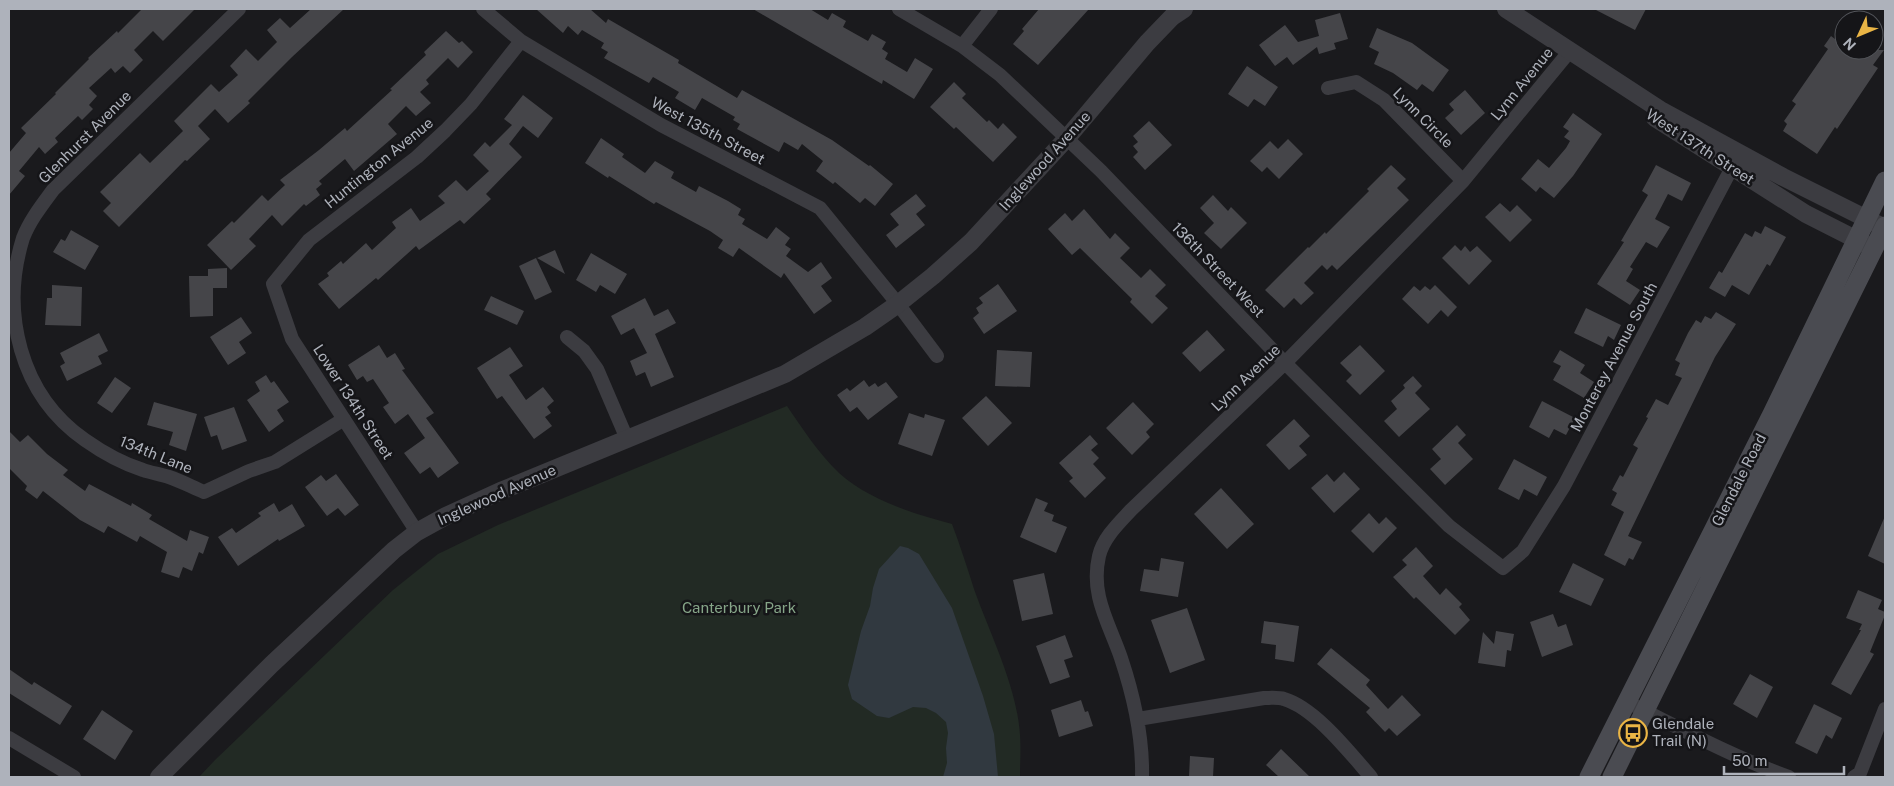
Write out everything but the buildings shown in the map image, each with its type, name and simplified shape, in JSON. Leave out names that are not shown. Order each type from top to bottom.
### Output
[{"type":"main road","name":"Glendale Road","points":[[1589,777],[1772,414],[1885,180]]},
{"type":"main road","name":"Glendale Road","points":[[1612,777],[1885,227]]},
{"type":"street","name":"Glenhurst Avenue","points":[[10,320],[15,261],[23,236],[36,213],[54,190],[239,9]]},
{"type":"street","name":"West 135th Street","points":[[482,9],[521,41],[661,125],[820,208],[898,304]]},
{"type":"street","name":"136th Street West","points":[[899,9],[962,46],[1000,75],[1101,171],[1286,363],[1449,526],[1503,568]]},
{"type":"street","points":[[962,46],[991,9]]},
{"type":"street","name":"Inglewood Avenue","points":[[159,777],[228,707],[348,592],[394,550],[417,532],[446,516],[494,494],[784,374],[865,327],[898,304],[971,242],[1068,138],[1147,43],[1172,17],[1184,9]]},
{"type":"street","name":"West 137th Street","points":[[1506,9],[1568,53],[1599,80],[1680,135],[1737,158],[1885,227]]},
{"type":"street","name":"Huntington Avenue","points":[[273,284],[309,240],[417,157],[445,131],[471,104],[521,41]]},
{"type":"street","name":"Lynn Avenue","points":[[1142,777],[1138,719],[1120,658],[1099,603],[1096,575],[1099,554],[1111,532],[1131,510],[1286,363],[1463,181],[1568,53]]},
{"type":"street","name":"Lynn Circle","points":[[1328,88],[1356,82],[1384,100],[1463,181]]},
{"type":"street","name":"West 137th Street","points":[[1737,158],[1806,214],[1874,248]]},
{"type":"street","name":"Monterey Avenue South","points":[[1503,568],[1523,551],[1564,486],[1737,158]]},
{"type":"street","name":"Lower 134th Street","points":[[273,284],[292,339],[417,532]]},
{"type":"street","points":[[898,304],[938,356]]},
{"type":"street","name":"134th Lane","points":[[10,320],[18,349],[30,378],[46,403],[63,421],[85,440],[113,456],[141,470],[168,476],[204,492],[249,471],[275,462],[344,420]]},
{"type":"street","points":[[567,337],[584,351],[597,369],[627,439]]},
{"type":"street","points":[[1138,719],[1264,698],[1283,698],[1300,706],[1319,721],[1347,749],[1370,777]]},
{"type":"street","points":[[1627,702],[1712,744],[1788,777]]},
{"type":"street","points":[[1854,777],[1860,773],[1885,709]]},
{"type":"street","points":[[9,738],[74,777]]},
{"type":"green space","name":"Canterbury Park","points":[[787,406],[825,458],[851,483],[893,505],[952,524],[1014,698],[1020,735],[1020,777],[199,777],[393,590],[438,554],[498,525]]},
{"type":"shaded area","points":[[900,546],[919,554],[952,608],[983,696],[994,734],[998,777],[943,777],[947,763],[948,733],[946,722],[936,713],[926,708],[913,707],[889,718],[877,716],[852,699],[848,685],[861,631],[870,606],[873,588],[879,569]]},
{"type":"place","name":"Glendale Trail (N)","points":[[1633,733]]}]
